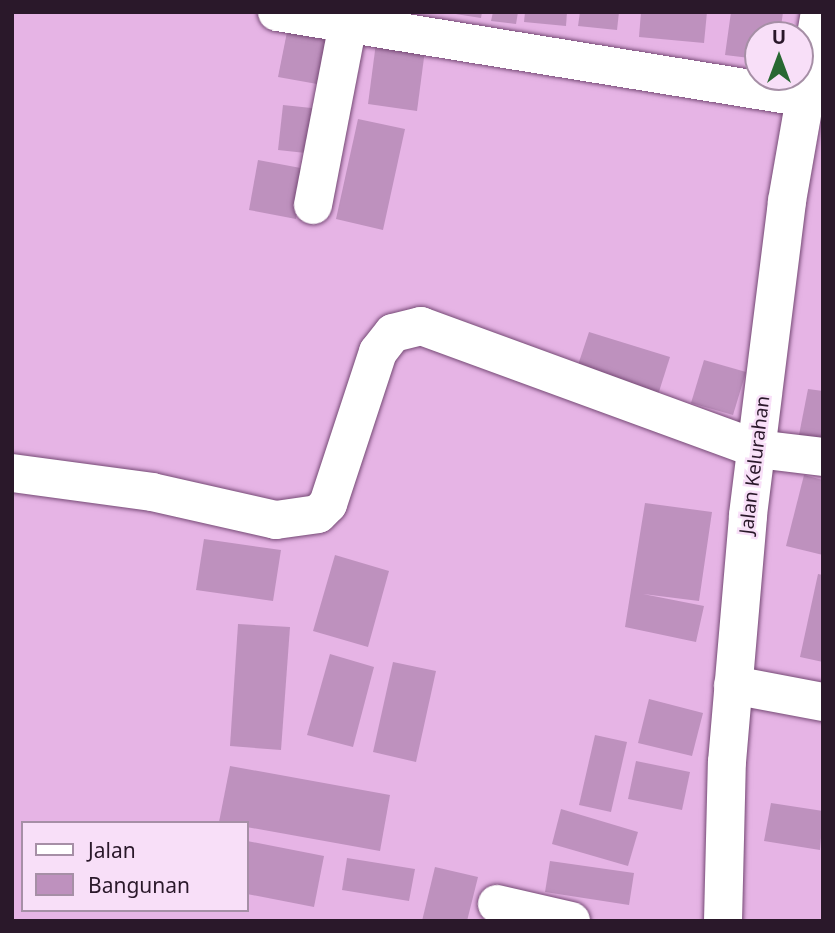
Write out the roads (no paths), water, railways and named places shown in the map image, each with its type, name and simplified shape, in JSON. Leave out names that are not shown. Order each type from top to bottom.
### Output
[{"type":"street","points":[[277,12],[347,28],[806,98]]},
{"type":"street","name":"Jalan Kelurahan","points":[[723,921],[733,685],[757,449],[820,12]]},
{"type":"street","points":[[313,205],[347,28]]},
{"type":"street","points":[[12,474],[152,492],[276,520],[318,514],[328,504],[378,352],[393,333],[421,326],[757,449],[823,457]]},
{"type":"street","points":[[733,685],[823,702]]},
{"type":"street","points":[[497,904],[571,921]]}]
